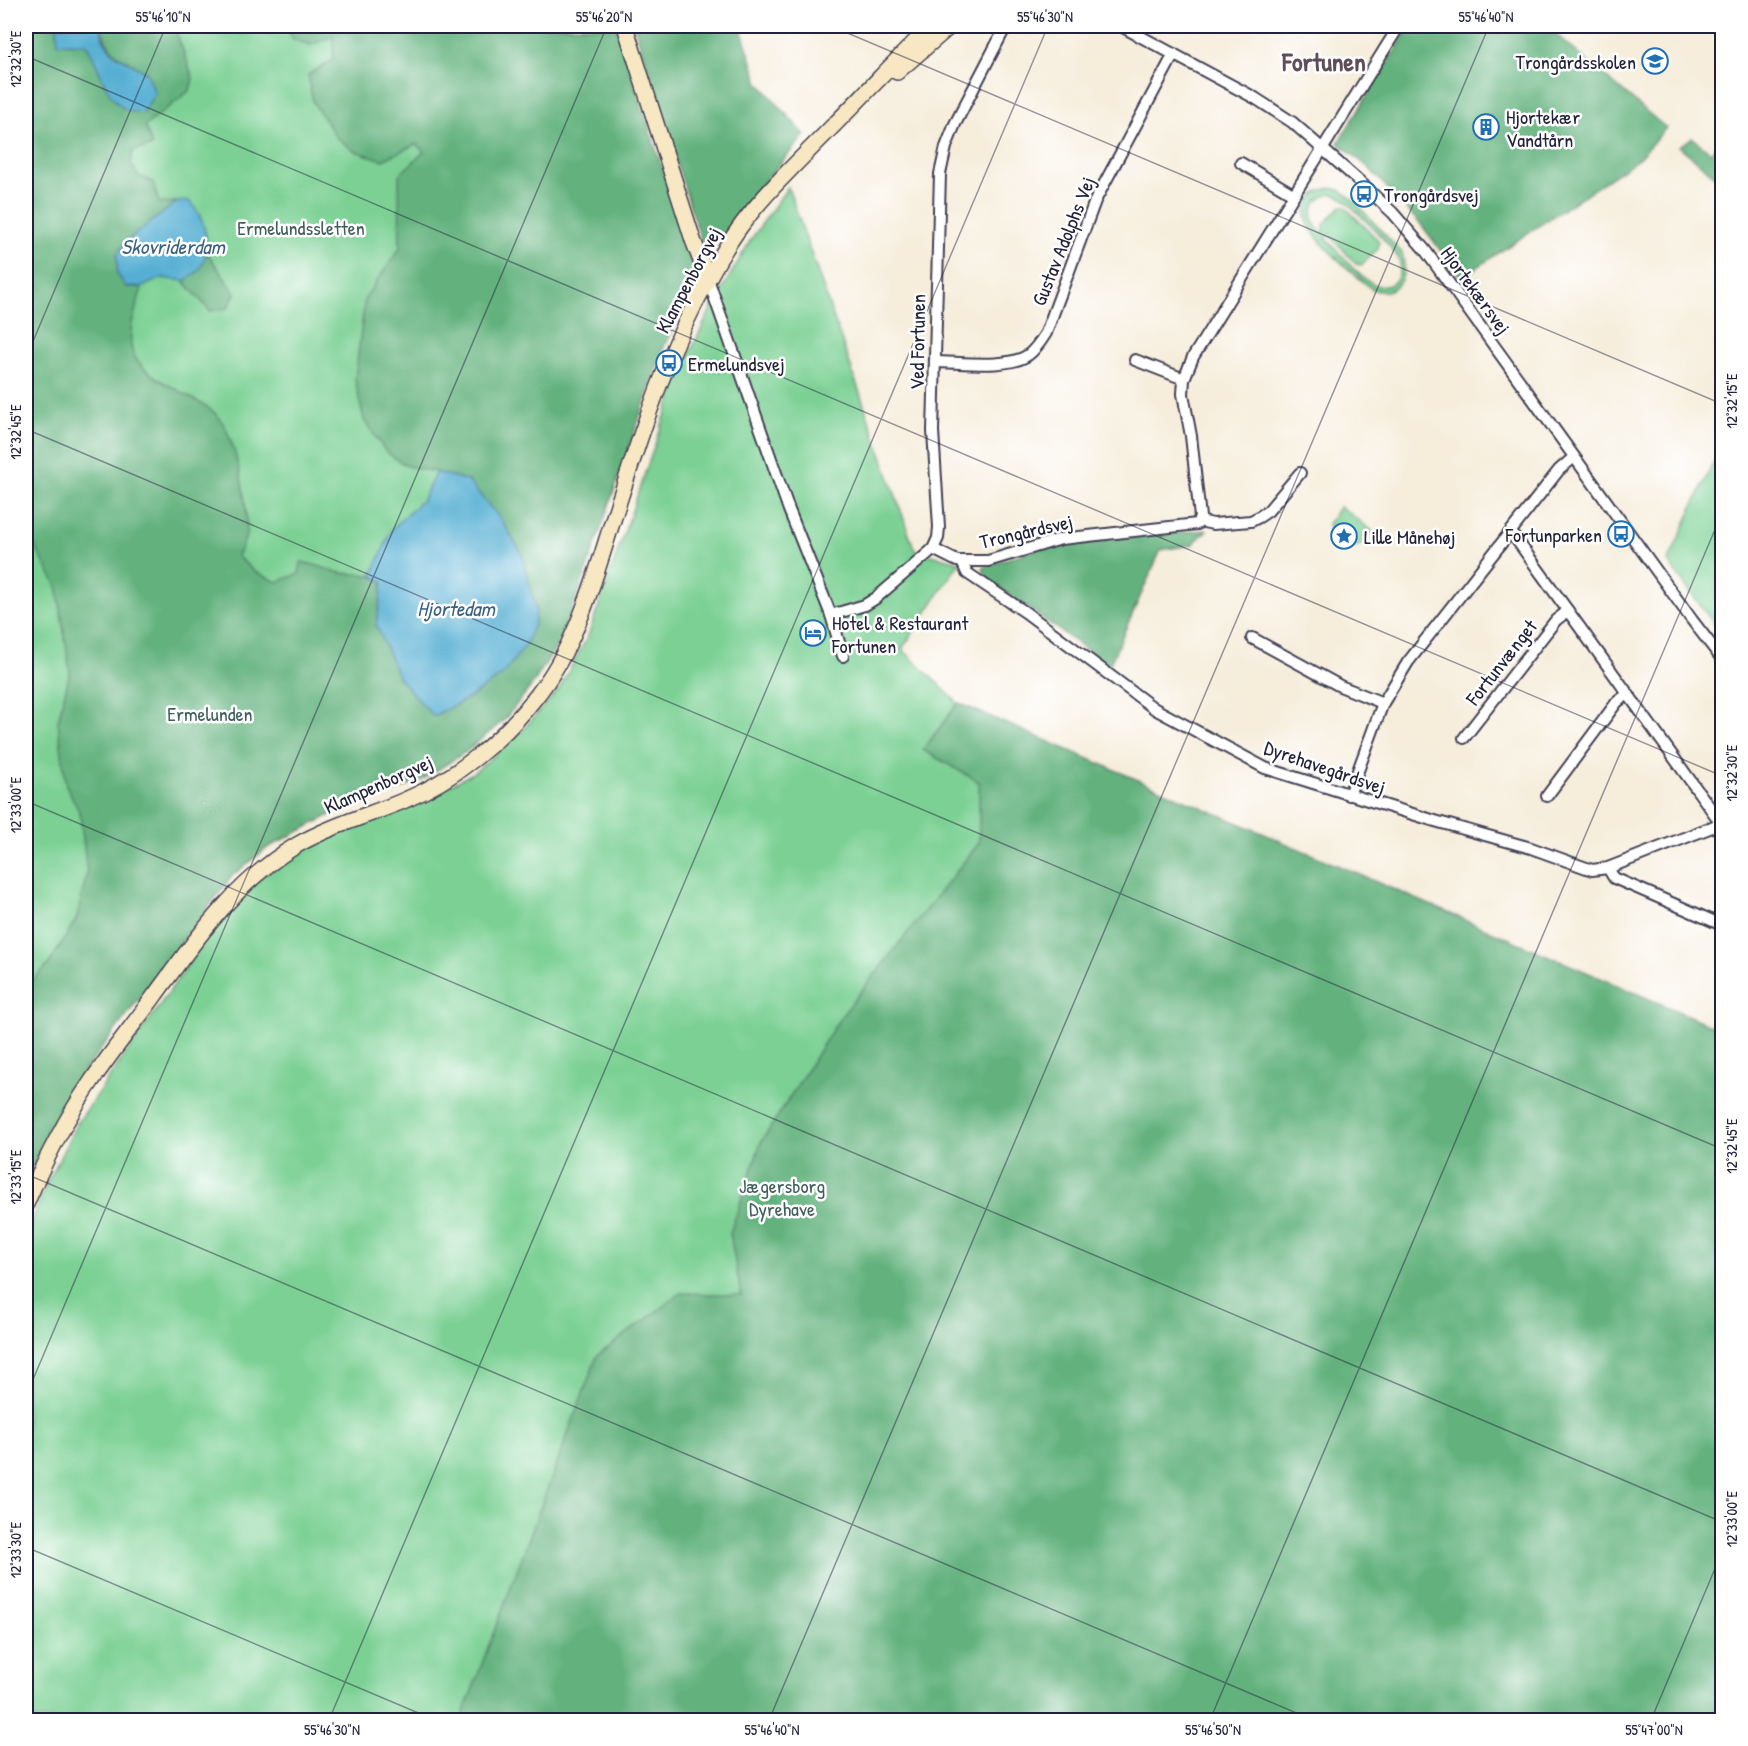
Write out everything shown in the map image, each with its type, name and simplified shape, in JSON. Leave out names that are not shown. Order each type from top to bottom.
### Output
[{"type":"street","points":[[625,26],[693,240],[789,510],[831,615],[843,656]]},
{"type":"street","name":"Klampenborgvej","points":[[26,1204],[41,1168],[91,1082],[213,916],[236,891],[266,866],[296,846],[336,825],[404,800],[458,771],[487,749],[538,695],[572,639],[589,597],[624,486],[663,377],[686,322],[708,279],[740,228],[773,188],[868,88],[931,26]]},
{"type":"street","name":"Klampenborgvej","points":[[835,124],[950,26]]},
{"type":"street","name":"Ved Fortunen","points":[[933,549],[938,538],[939,527],[933,431],[940,174],[946,147],[955,124],[1006,26]]},
{"type":"street","name":"Hjortekærsvej","points":[[1121,26],[1255,98],[1292,123],[1393,213],[1425,250],[1722,659]]},
{"type":"street","points":[[1199,521],[1191,436],[1183,394],[1184,379],[1192,357],[1399,26]]},
{"type":"street","name":"Gustav Adolphs Vej","points":[[935,362],[1004,363],[1021,359],[1038,346],[1046,333],[1095,201],[1174,54]]},
{"type":"street","points":[[1241,163],[1293,194]]},
{"type":"street","points":[[1136,360],[1184,379]]},
{"type":"street","points":[[1349,795],[1383,703],[1408,662],[1559,470],[1574,457]]},
{"type":"street","name":"Trongårdsvej","points":[[933,549],[962,562],[988,561],[1061,539],[1193,526],[1199,521],[1213,524],[1251,521],[1268,511],[1300,473]]},
{"type":"street","points":[[1511,532],[1722,823]]},
{"type":"street","points":[[831,615],[865,605],[876,598],[933,549]]},
{"type":"street","name":"Dyrehavegårdsvej","points":[[962,562],[967,573],[1025,612],[1155,709],[1265,768],[1531,848],[1592,870],[1608,868],[1722,823]]},
{"type":"street","name":"Fortunvænget","points":[[1464,738],[1556,620],[1568,610]]},
{"type":"street","points":[[1252,638],[1340,686],[1383,703]]},
{"type":"street","points":[[1547,796],[1617,702],[1628,694]]},
{"type":"street","points":[[1608,868],[1614,878],[1722,925]]},
{"type":"green space","name":"Ermelunden","points":[[26,26],[616,26],[697,276],[663,349],[581,586],[559,642],[532,685],[504,720],[467,751],[420,781],[328,816],[267,848],[232,876],[79,1078],[46,1136],[26,1182]]},
{"type":"green space","name":"Ermelunden","points":[[26,26],[57,26],[58,43],[86,44],[93,54],[147,73],[124,60],[112,49],[107,43],[101,26],[174,26],[193,78],[190,90],[145,126],[152,146],[133,151],[131,163],[138,176],[153,182],[159,203],[177,202],[128,240],[117,254],[126,287],[142,287],[132,326],[132,350],[145,369],[206,406],[222,422],[235,453],[246,508],[246,535],[237,556],[255,572],[277,582],[299,574],[301,562],[340,573],[363,574],[383,582],[376,626],[433,716],[469,698],[502,675],[469,481],[407,466],[386,452],[364,420],[355,380],[365,298],[400,248],[399,175],[424,152],[416,144],[383,160],[355,151],[337,138],[313,102],[308,75],[333,60],[333,36],[311,45],[294,40],[285,26],[616,26],[697,276],[663,349],[581,586],[559,642],[532,685],[504,720],[467,751],[420,781],[328,816],[267,848],[232,876],[79,1078],[46,1136],[26,1182],[26,986],[49,964],[77,918],[87,873],[80,813],[66,785],[58,721],[70,672],[57,586],[26,535]]},
{"type":"green space","points":[[634,26],[740,26],[759,83],[805,135],[753,195],[721,239],[711,244],[701,241]]},
{"type":"green space","points":[[1410,26],[1546,26],[1666,128],[1637,160],[1461,278],[1423,227],[1368,167],[1338,143]]},
{"type":"green space","points":[[1692,138],[1711,152],[1717,144],[1722,148],[1722,182],[1679,146]]},
{"type":"green space","name":"Jægersborg Dyrehave","points":[[788,187],[915,551],[960,562],[902,649],[958,703],[1722,1030],[1722,1720],[26,1720],[26,1236],[43,1192],[76,1125],[222,916],[269,869],[322,838],[419,803],[476,771],[520,733],[559,689],[588,636],[680,373],[712,307],[750,241]]},
{"type":"green space","points":[[1331,188],[1340,190],[1351,198],[1402,253],[1404,269],[1395,287],[1381,291],[1372,289],[1336,257],[1311,229],[1306,216],[1308,205],[1315,194]],"holes":[[[1332,194],[1339,196],[1390,246],[1400,263],[1398,277],[1394,282],[1386,286],[1376,285],[1367,280],[1326,238],[1330,235],[1356,264],[1362,265],[1378,249],[1379,241],[1345,207],[1341,206],[1324,224],[1322,233],[1317,227],[1313,216],[1315,204],[1325,196]]]},
{"type":"green space","points":[[206,251],[235,293],[228,308],[210,311],[184,281],[199,269]]},
{"type":"green space","points":[[1722,443],[1722,635],[1668,562]]},
{"type":"green space","points":[[1340,506],[1372,531],[1362,544],[1349,549],[1333,541],[1328,524]]},
{"type":"green space","points":[[1207,530],[1192,545],[1161,550],[1109,666],[985,577],[983,567],[1048,545]]},
{"type":"green space","points":[[958,703],[1722,1030],[1722,1720],[461,1720],[597,1356],[681,1293],[741,1295],[730,1233],[761,1142],[840,1018],[979,843],[979,782],[923,750]]},
{"type":"water","points":[[57,26],[101,26],[103,39],[114,54],[147,73],[155,93],[143,113],[127,110],[118,104],[107,88],[86,44],[58,43]]},
{"type":"water","name":"Skovriderdam","points":[[189,201],[199,215],[205,233],[206,252],[200,269],[184,281],[162,278],[142,287],[126,287],[117,274],[117,254],[128,240],[177,202]]},
{"type":"water","name":"Hjortedam","points":[[436,472],[468,481],[500,518],[521,552],[536,610],[534,624],[525,646],[502,675],[469,698],[433,716],[399,678],[376,625],[383,582],[372,575],[392,529],[423,499]]},
{"type":"place","name":"Trongårdsskolen","points":[[1655,61]]},
{"type":"place","name":"Hjortekær Vandtårn","points":[[1486,127]]},
{"type":"place","name":"Trongårdsvej","points":[[1364,194]]},
{"type":"place","name":"Ermelundsvej","points":[[669,363]]},
{"type":"place","name":"Fortunparken","points":[[1621,534]]},
{"type":"place","name":"Lille Månehøj","points":[[1344,536]]},
{"type":"place","name":"Hotel & Restaurant Fortunen","points":[[813,633]]},
{"type":"district","name":"Fortunen","points":[[1324,61]]},
{"type":"park label","name":"Ermelundssletten","points":[[301,227]]}]
